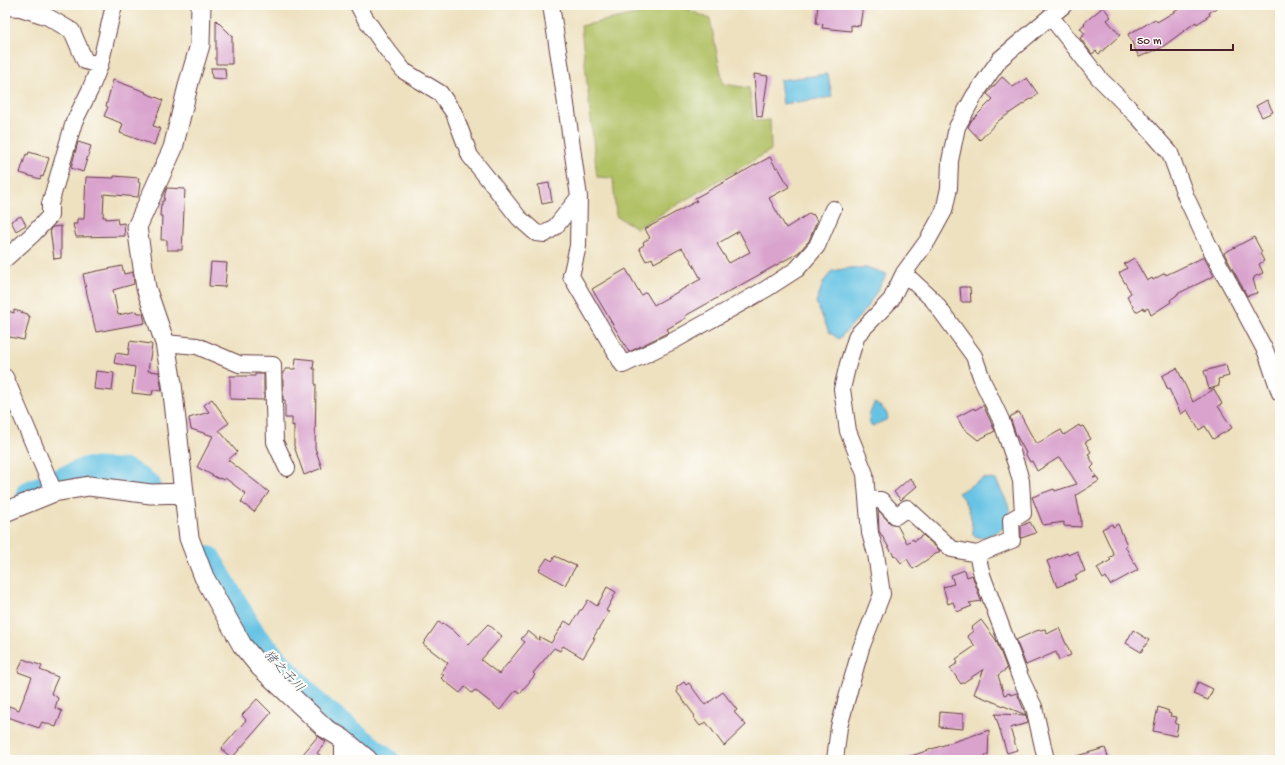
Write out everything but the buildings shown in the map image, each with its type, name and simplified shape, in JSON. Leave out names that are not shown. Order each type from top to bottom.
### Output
[{"type":"street","points":[[5,259],[32,235],[50,216],[50,204],[74,122],[90,90],[100,65],[114,5]]},
{"type":"street","points":[[201,5],[200,45],[189,82],[173,148],[137,227],[146,288],[165,343],[172,384],[189,538],[204,576],[242,645],[260,667],[303,708],[325,728],[343,739],[368,760]]},
{"type":"street","points":[[358,5],[385,47],[404,71],[440,93],[454,113],[470,156],[519,218],[536,233],[544,234],[556,226],[579,197]]},
{"type":"street","points":[[551,5],[579,197],[578,246],[571,276],[623,365],[675,340],[766,289],[797,269],[817,246],[833,209]]},
{"type":"street","points":[[835,760],[839,727],[861,648],[882,594],[876,554],[870,533],[865,474],[848,431],[842,389],[857,335],[891,300],[904,273],[928,240],[944,211],[949,188],[950,161],[957,127],[974,96],[1000,59],[1064,5]]},
{"type":"street","points":[[5,7],[20,8],[48,17],[72,31],[85,61],[100,65]]},
{"type":"street","points":[[1051,17],[1099,78],[1170,152],[1186,197],[1208,244],[1266,352],[1280,393]]},
{"type":"street","points":[[867,500],[881,500],[896,516],[907,508],[952,549],[977,554],[1012,540],[1011,520],[1023,513],[1021,481],[1017,467],[974,356],[933,300],[904,273]]},
{"type":"street","points":[[165,343],[197,346],[239,364],[273,365],[275,442],[287,468]]},
{"type":"street","points":[[5,377],[50,482]]},
{"type":"street","points":[[5,512],[50,482],[151,494],[184,493]]},
{"type":"street","points":[[977,554],[982,575],[1017,670],[1034,707],[1046,760]]},
{"type":"street","points":[[343,739],[343,760]]},
{"type":"green space","points":[[676,5],[710,19],[723,84],[749,88],[754,121],[770,120],[771,150],[637,228],[616,216],[613,178],[597,177],[581,26]]},
{"type":"water","points":[[828,74],[832,97],[783,104],[780,80]]},
{"type":"water","points":[[849,268],[869,268],[887,274],[869,304],[839,339],[829,332],[816,302],[824,281],[832,271]]},
{"type":"water","points":[[874,403],[883,409],[888,418],[872,426],[870,424],[869,416]]},
{"type":"water","points":[[984,478],[996,480],[1006,501],[1010,516],[1008,522],[1003,528],[981,538],[973,535],[970,512],[966,503],[958,493]]},
{"type":"waterway","name":"猪之子川","points":[[28,493],[86,469],[127,471],[149,485]]},
{"type":"waterway","name":"猪之子川","points":[[209,558],[256,638],[317,704],[387,760]]}]
